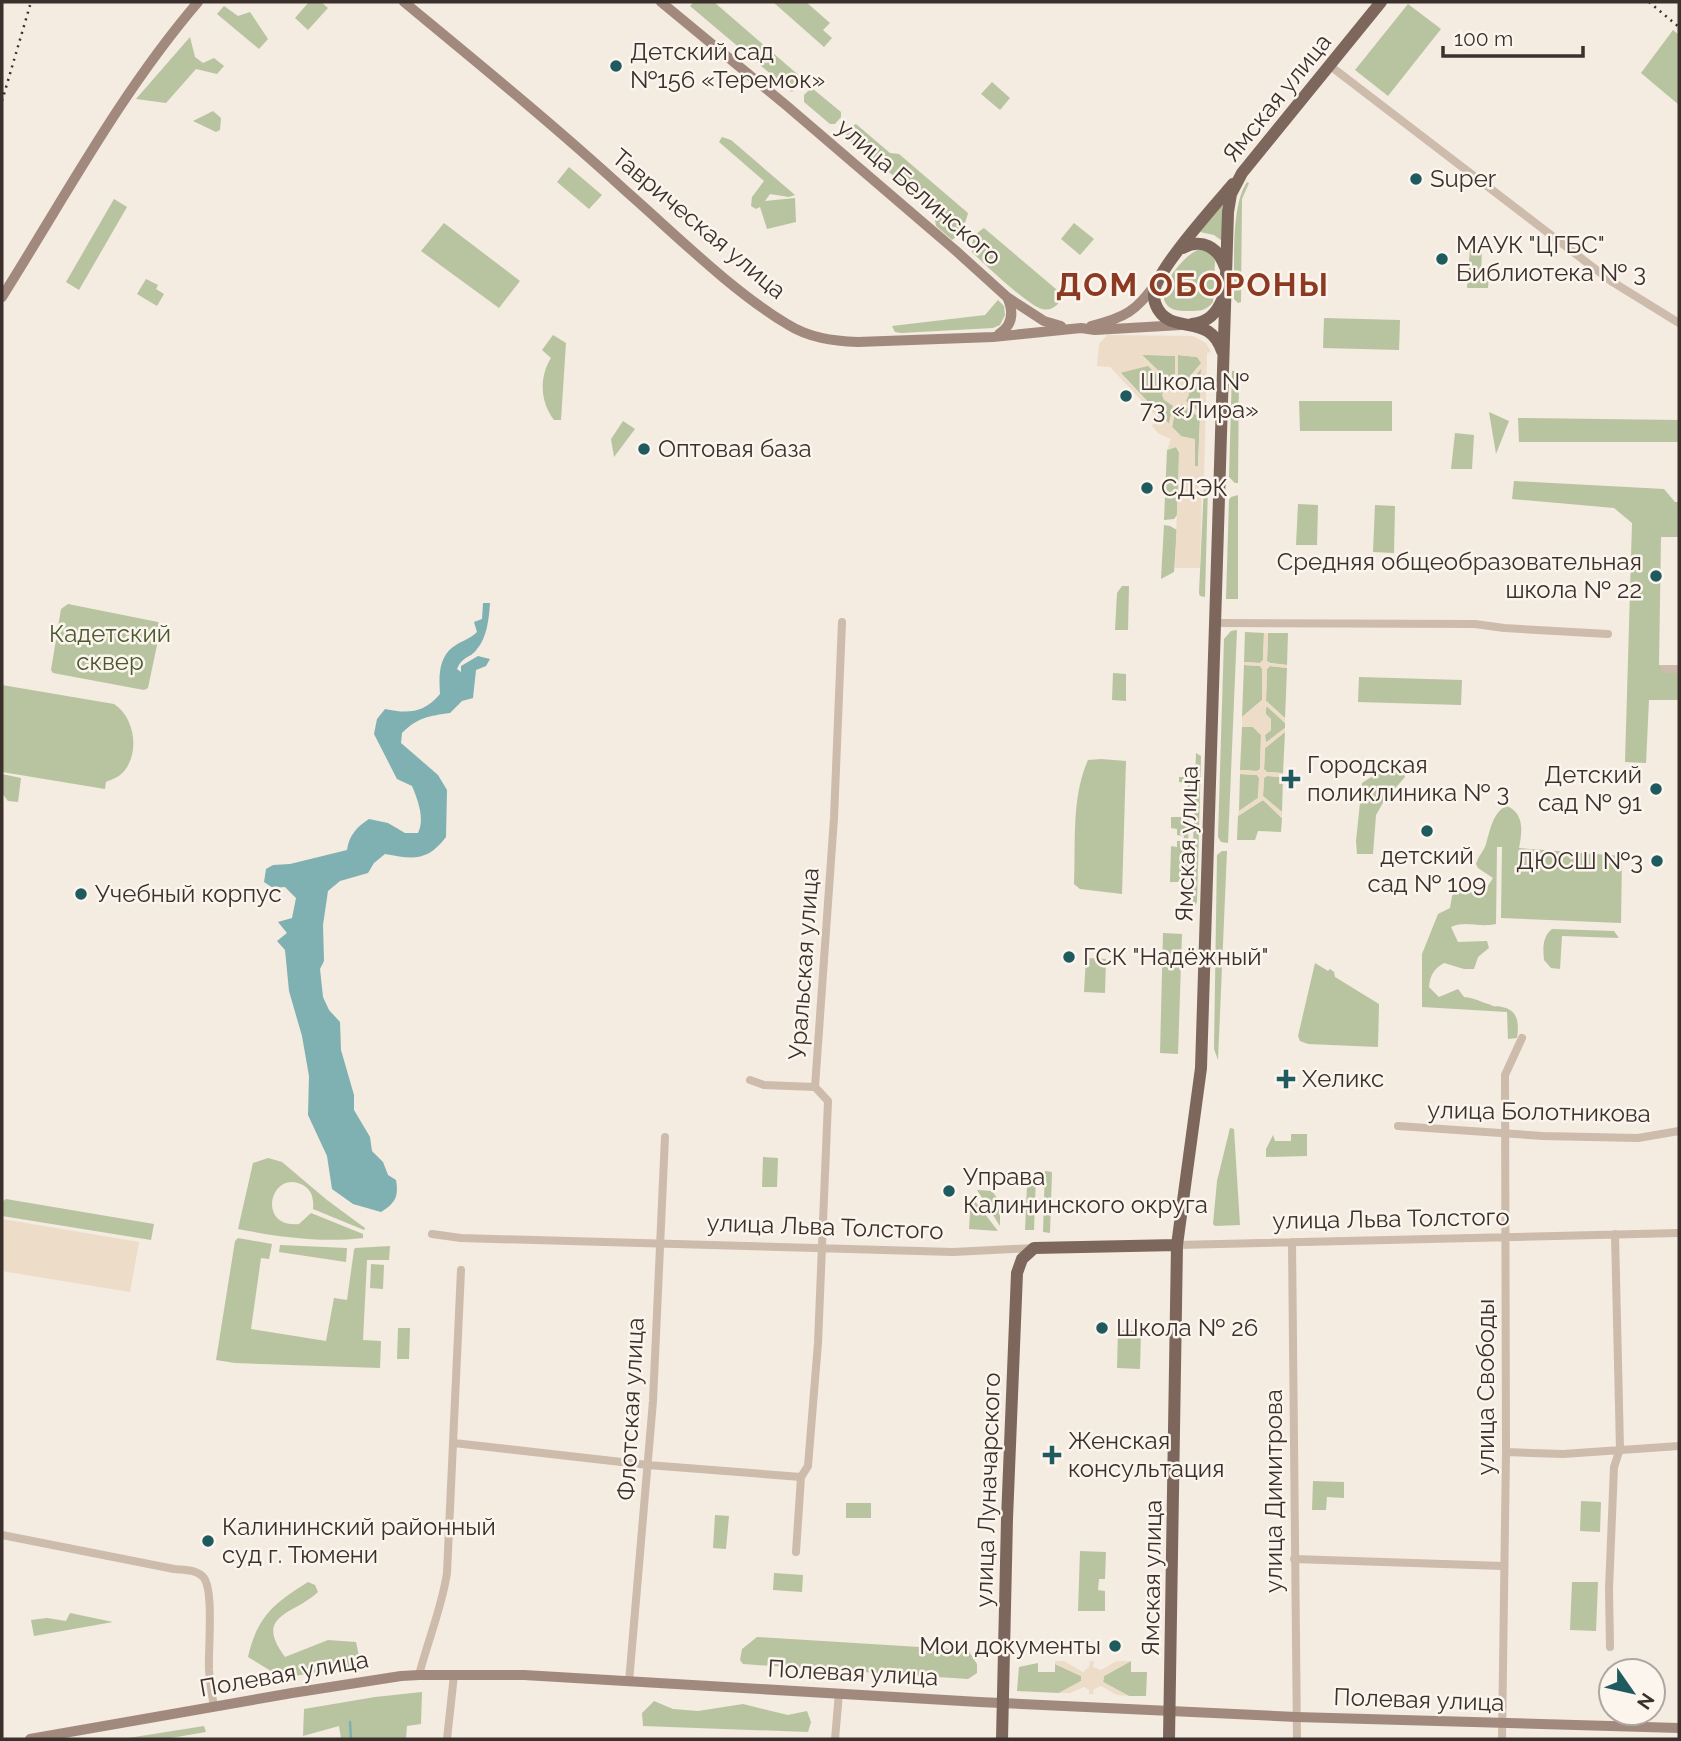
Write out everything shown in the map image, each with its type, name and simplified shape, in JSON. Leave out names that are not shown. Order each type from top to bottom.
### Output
[{"type":"main road","name":"Ямская улица","points":[[1169,1739],[1177,1245],[1201,1068],[1228,212],[1235,185],[1242,173],[1381,2]]},
{"type":"main road","points":[[1223,354],[1211,333],[1196,325],[1170,321],[1158,311],[1154,296],[1162,275],[1177,253],[1242,173]]},
{"type":"main road","points":[[1177,253],[1192,244],[1209,246],[1221,257],[1226,274]]},
{"type":"main road","points":[[1187,324],[1205,321],[1212,316],[1225,293]]},
{"type":"main road","name":"улица Льва Толстого","points":[[1034,1248],[1177,1245]]},
{"type":"main road","name":"улица Луначарского","points":[[1002,1739],[1017,1273],[1022,1259],[1034,1248]]},
{"type":"street","points":[[2,297],[114,115],[150,62],[198,2]]},
{"type":"street","name":"Таврическая улица","points":[[404,2],[551,125],[736,287],[788,325],[813,336],[838,341],[993,337],[1082,328],[1095,330],[1187,324]]},
{"type":"street","name":"улица Белинского","points":[[660,2],[797,114],[1007,297],[1044,321],[1054,325],[1082,328],[1129,313],[1141,304],[1162,275]]},
{"type":"street","points":[[1329,65],[1611,281],[1679,323]]},
{"type":"street","points":[[993,337],[1009,326],[1012,306],[1007,297]]},
{"type":"street","name":"Уральская улица","points":[[796,1552],[801,1477],[808,1466],[818,1343],[828,1101],[815,1087],[834,818],[842,622]]},
{"type":"street","points":[[1215,623],[1475,624],[1608,634]]},
{"type":"street","points":[[1665,669],[1679,669]]},
{"type":"street","name":"улица Свободы","points":[[1502,1739],[1506,1452],[1505,1075],[1522,1038]]},
{"type":"street","points":[[750,1080],[764,1085],[815,1087]]},
{"type":"street","name":"улица Болотникова","points":[[1398,1126],[1506,1134],[1637,1138],[1679,1131]]},
{"type":"street","name":"Флотская улица","points":[[629,1682],[648,1465],[664,1137]]},
{"type":"street","name":"улица Льва Толстого","points":[[1177,1245],[1679,1233]]},
{"type":"street","name":"улица Льва Толстого","points":[[432,1234],[461,1238],[822,1249],[953,1252],[1034,1248]]},
{"type":"street","points":[[1610,1647],[1609,1589],[1614,1467],[1620,1449],[1615,1234]]},
{"type":"street","name":"улица Димитрова","points":[[1292,1242],[1297,1739]]},
{"type":"street","points":[[419,1675],[444,1596],[448,1560],[461,1270]]},
{"type":"street","points":[[454,1443],[648,1465],[801,1477]]},
{"type":"street","points":[[1506,1452],[1563,1454],[1679,1446]]},
{"type":"street","points":[[2,1535],[201,1574],[207,1582],[209,1595],[209,1670],[214,1707]]},
{"type":"street","points":[[1294,1559],[1503,1566]]},
{"type":"street","name":"Полевая улица","points":[[30,1739],[401,1675],[524,1675],[1408,1722],[1455,1720],[1501,1724],[1679,1728]]},
{"type":"street","points":[[447,1739],[454,1675]]},
{"type":"street","points":[[835,1739],[839,1693]]},
{"type":"green space","points":[[309,2],[321,2],[328,8],[308,30],[295,18]]},
{"type":"green space","points":[[694,2],[714,2],[803,79],[792,92],[690,6]]},
{"type":"green space","points":[[773,2],[806,2],[830,23],[823,30],[832,38],[824,47]]},
{"type":"green space","points":[[1408,4],[1441,29],[1388,96],[1355,70]]},
{"type":"green space","points":[[224,6],[238,16],[250,12],[268,39],[259,49],[217,14]]},
{"type":"green space","points":[[1673,30],[1679,35],[1679,105],[1641,73]]},
{"type":"green space","points":[[190,37],[195,57],[203,63],[214,58],[224,66],[217,74],[196,69],[166,103],[136,99]]},
{"type":"green space","points":[[992,82],[1010,98],[1000,110],[981,94]]},
{"type":"green space","points":[[813,89],[841,112],[841,117],[835,124],[830,124],[804,102],[804,95]]},
{"type":"green space","points":[[213,111],[221,118],[220,130],[216,132],[193,121]]},
{"type":"green space","points":[[856,124],[890,153],[899,154],[968,213],[958,235],[952,240],[936,226],[933,208],[848,139],[844,134]]},
{"type":"green space","points":[[722,137],[731,140],[795,195],[789,197],[770,194],[765,201],[795,198],[796,222],[767,229],[760,207],[756,209],[751,206],[752,197],[764,181],[719,142]]},
{"type":"green space","points":[[569,167],[602,195],[589,209],[557,182]]},
{"type":"green space","points":[[1247,182],[1249,183],[1242,199],[1241,302],[1238,303],[1234,299],[1236,222],[1238,206]]},
{"type":"green space","points":[[1229,192],[1225,243],[1214,235],[1200,232]]},
{"type":"green space","points":[[114,199],[127,207],[79,290],[66,282]]},
{"type":"green space","points":[[444,223],[520,281],[499,308],[421,251]]},
{"type":"green space","points":[[1074,223],[1094,239],[1080,255],[1061,239]]},
{"type":"green space","points":[[984,228],[1063,295],[1056,306],[1046,310],[1027,301],[972,252],[974,238]]},
{"type":"green space","points":[[1470,248],[1482,249],[1481,274],[1489,275],[1488,288],[1467,288]]},
{"type":"green space","points":[[1201,249],[1212,255],[1215,261],[1213,302],[1199,311],[1173,309],[1165,302],[1164,293],[1168,282],[1184,260]]},
{"type":"green space","points":[[146,279],[158,285],[156,289],[164,294],[157,306],[137,294]]},
{"type":"green space","points":[[998,300],[1004,306],[1005,315],[1000,325],[993,328],[901,333],[895,332],[892,326],[985,315]]},
{"type":"green space","points":[[1324,318],[1400,320],[1399,350],[1323,348]]},
{"type":"green space","points":[[553,335],[566,343],[561,420],[554,420],[549,413],[543,389],[544,373],[551,358],[542,350]]},
{"type":"green space","points":[[1141,354],[1175,356],[1175,378],[1168,380]]},
{"type":"green space","points":[[1178,355],[1197,357],[1202,363],[1185,382],[1178,377]]},
{"type":"green space","points":[[1148,365],[1165,383],[1163,385],[1173,406],[1169,424],[1120,372]]},
{"type":"green space","points":[[1201,368],[1200,413],[1186,401],[1188,386]]},
{"type":"green space","points":[[1232,371],[1239,371],[1238,483],[1229,477]]},
{"type":"green space","points":[[1299,401],[1392,401],[1392,431],[1300,431]]},
{"type":"green space","points":[[1183,404],[1200,418],[1198,466],[1195,466],[1181,436],[1172,427],[1176,406]]},
{"type":"green space","points":[[1489,412],[1509,421],[1496,454]]},
{"type":"green space","points":[[1518,418],[1679,420],[1679,442],[1519,442]]},
{"type":"green space","points":[[623,421],[635,429],[614,457],[611,439]]},
{"type":"green space","points":[[1455,433],[1474,435],[1472,469],[1451,469]]},
{"type":"green space","points":[[1176,447],[1180,454],[1177,515],[1174,519],[1164,520],[1167,450]]},
{"type":"green space","points":[[1514,481],[1664,489],[1675,502],[1679,502],[1679,537],[1661,537],[1659,665],[1679,666],[1679,700],[1649,700],[1646,763],[1625,762],[1632,523],[1614,508],[1512,499]]},
{"type":"green space","points":[[1204,484],[1208,485],[1205,597],[1199,593]]},
{"type":"green space","points":[[1238,495],[1238,599],[1226,599],[1229,500]]},
{"type":"green space","points":[[1298,504],[1318,505],[1317,545],[1296,545]]},
{"type":"green space","points":[[1375,505],[1395,506],[1394,553],[1373,552]]},
{"type":"green space","points":[[1164,525],[1177,530],[1174,572],[1161,579]]},
{"type":"green space","points":[[1122,586],[1129,586],[1128,630],[1115,630],[1117,593]]},
{"type":"green space","name":"Кадетский сквер","points":[[68,604],[158,622],[161,626],[148,688],[144,690],[53,673],[51,670],[61,609]]},
{"type":"green space","points":[[1237,630],[1228,843],[1221,842],[1218,837],[1224,639],[1231,631]]},
{"type":"green space","points":[[1245,632],[1264,633],[1263,660],[1260,663],[1244,662]]},
{"type":"green space","points":[[1268,633],[1288,633],[1287,665],[1267,661]]},
{"type":"green space","points":[[1244,665],[1260,666],[1262,669],[1262,700],[1242,717]]},
{"type":"green space","points":[[1270,666],[1287,668],[1285,718],[1266,701],[1267,669]]},
{"type":"green space","points":[[1113,673],[1126,674],[1126,701],[1112,700]]},
{"type":"green space","points":[[1359,677],[1462,680],[1461,705],[1358,702]]},
{"type":"green space","points":[[2,685],[114,704],[126,717],[133,734],[130,762],[125,770],[106,782],[105,789],[2,772]]},
{"type":"green space","points":[[1267,705],[1285,723],[1285,728],[1266,743],[1265,735],[1271,730],[1271,719],[1265,714]]},
{"type":"green space","points":[[1242,727],[1253,727],[1261,735],[1260,769],[1257,771],[1240,770]]},
{"type":"green space","points":[[1285,732],[1283,773],[1267,772],[1264,769],[1265,748]]},
{"type":"green space","points":[[1196,753],[1201,756],[1197,902],[1194,908],[1191,908]]},
{"type":"green space","points":[[1088,760],[1126,761],[1122,894],[1080,889],[1074,884],[1075,821],[1079,790]]},
{"type":"green space","points":[[1394,766],[1403,771],[1405,777],[1384,801],[1376,815],[1373,854],[1357,854],[1362,783]]},
{"type":"green space","points":[[2,774],[21,778],[18,802],[8,801],[2,793]]},
{"type":"green space","points":[[1240,774],[1257,775],[1259,778],[1258,798],[1239,811]]},
{"type":"green space","points":[[1179,777],[1190,777],[1187,882],[1170,882],[1171,846],[1177,847],[1177,841],[1183,841],[1184,836],[1177,835],[1177,829],[1171,828],[1171,817],[1187,817],[1188,783],[1179,782]]},
{"type":"green space","points":[[1283,777],[1282,812],[1263,796],[1264,778]]},
{"type":"green space","points":[[1263,800],[1282,818],[1281,832],[1258,831],[1255,840],[1237,840],[1238,816]]},
{"type":"green space","points":[[1507,806],[1513,809],[1519,819],[1519,848],[1622,856],[1621,923],[1501,918],[1502,847],[1497,847],[1496,924],[1462,924],[1451,927],[1458,942],[1487,941],[1489,948],[1478,957],[1474,969],[1444,963],[1433,973],[1429,987],[1439,997],[1458,989],[1464,997],[1512,1011],[1518,1023],[1517,1038],[1508,1039],[1507,1012],[1422,1007],[1422,954],[1438,914],[1450,908],[1457,888],[1466,889],[1480,898],[1493,878],[1476,864],[1495,817]]},
{"type":"green space","points":[[1227,851],[1218,1060],[1214,1049],[1217,855]]},
{"type":"green space","points":[[1552,929],[1614,931],[1619,938],[1562,936],[1560,969],[1551,968],[1544,960],[1543,947],[1546,936]]},
{"type":"green space","points":[[1163,933],[1182,934],[1178,1054],[1160,1053]]},
{"type":"green space","points":[[1086,958],[1106,959],[1105,993],[1084,992]]},
{"type":"green space","points":[[1315,963],[1328,971],[1330,969],[1335,977],[1379,1004],[1378,1047],[1308,1044],[1300,1041],[1298,1036]]},
{"type":"green space","points":[[1230,1128],[1234,1129],[1240,1225],[1215,1226],[1217,1181]]},
{"type":"green space","points":[[1291,1134],[1307,1134],[1307,1156],[1266,1157],[1266,1149],[1273,1135],[1275,1141],[1291,1141]]},
{"type":"green space","points":[[763,1157],[778,1158],[777,1187],[762,1187]]},
{"type":"green space","points":[[268,1158],[282,1162],[365,1228],[364,1230],[313,1209],[313,1198],[308,1189],[292,1182],[282,1185],[272,1200],[277,1218],[285,1223],[299,1224],[311,1213],[363,1234],[363,1238],[300,1238],[238,1229],[253,1163]]},
{"type":"green space","points":[[1045,1171],[1052,1172],[1050,1233],[1043,1232]]},
{"type":"green space","points":[[1013,1176],[1036,1176],[1034,1230],[1025,1230],[1027,1186],[1012,1185]]},
{"type":"green space","points":[[977,1190],[992,1191],[1000,1202],[1000,1226]]},
{"type":"green space","points":[[971,1196],[998,1231],[969,1229]]},
{"type":"green space","points":[[6,1199],[154,1224],[151,1240],[2,1216],[3,1201]]},
{"type":"green space","points":[[238,1238],[272,1244],[269,1259],[261,1258],[251,1329],[326,1341],[334,1298],[347,1300],[355,1248],[390,1246],[389,1260],[367,1260],[363,1340],[381,1341],[380,1368],[216,1360],[235,1241]]},
{"type":"green space","points":[[280,1245],[347,1248],[346,1262],[279,1252]]},
{"type":"green space","points":[[371,1264],[384,1265],[383,1289],[370,1288]]},
{"type":"green space","points":[[398,1328],[410,1328],[409,1359],[397,1359]]},
{"type":"green space","points":[[1118,1330],[1141,1331],[1140,1369],[1117,1368]]},
{"type":"green space","points":[[1313,1481],[1344,1482],[1344,1498],[1327,1497],[1326,1510],[1312,1510]]},
{"type":"green space","points":[[1581,1501],[1601,1502],[1600,1532],[1580,1531]]},
{"type":"green space","points":[[846,1503],[871,1503],[871,1518],[846,1518]]},
{"type":"green space","points":[[715,1515],[729,1516],[726,1549],[713,1548]]},
{"type":"green space","points":[[1080,1551],[1106,1552],[1105,1579],[1099,1579],[1098,1590],[1105,1591],[1105,1611],[1078,1611]]},
{"type":"green space","points":[[774,1573],[803,1575],[802,1592],[773,1590]]},
{"type":"green space","points":[[308,1582],[315,1585],[318,1592],[275,1624],[273,1632],[276,1643],[285,1657],[328,1640],[356,1642],[361,1665],[276,1679],[271,1671],[248,1657],[252,1643],[262,1621],[276,1604]]},
{"type":"green space","points":[[1572,1582],[1598,1582],[1596,1631],[1570,1630]]},
{"type":"green space","points":[[70,1613],[113,1622],[34,1636],[31,1620],[47,1618],[66,1621]]},
{"type":"green space","points":[[757,1637],[968,1650],[977,1664],[977,1673],[968,1679],[743,1664],[740,1660],[742,1649]]},
{"type":"green space","points":[[1131,1661],[1131,1672],[1147,1672],[1146,1696],[1129,1696],[1103,1682],[1104,1676]]},
{"type":"green space","points":[[1038,1663],[1038,1672],[1055,1672],[1055,1664],[1081,1676],[1081,1681],[1059,1693],[1017,1691],[1019,1667]]},
{"type":"green space","points":[[422,1692],[421,1724],[407,1726],[406,1739],[341,1739],[339,1726],[303,1736],[304,1709]]},
{"type":"green space","points":[[654,1701],[673,1709],[698,1711],[743,1704],[788,1715],[807,1711],[811,1722],[808,1732],[643,1726],[642,1713]]},
{"type":"green space","points":[[204,1726],[206,1732],[165,1739],[122,1739]]},
{"type":"shaded area","points":[[1107,335],[1193,336],[1206,343],[1211,352],[1207,353],[1204,478],[1208,485],[1202,486],[1200,568],[1175,568],[1179,450],[1176,447],[1167,450],[1171,439],[1159,434],[1152,426],[1158,418],[1110,367],[1097,366],[1099,344]],"holes":[[[1142,355],[1175,356],[1175,378],[1168,380]],[[1178,355],[1197,357],[1201,363],[1185,382],[1178,377]],[[1148,366],[1165,383],[1162,395],[1164,400],[1173,406],[1169,424],[1120,373]],[[1201,369],[1199,412],[1186,401],[1189,395],[1188,385]],[[1183,404],[1200,418],[1198,466],[1195,466],[1195,439],[1181,436],[1172,427],[1176,406]]]},
{"type":"shaded area","points":[[1264,633],[1268,633],[1267,661],[1287,665],[1287,668],[1270,666],[1267,669],[1266,701],[1285,718],[1285,723],[1266,706],[1266,714],[1271,719],[1271,730],[1265,735],[1265,743],[1285,728],[1285,732],[1265,748],[1264,770],[1283,773],[1283,777],[1264,778],[1263,796],[1282,812],[1282,818],[1263,800],[1238,816],[1239,811],[1259,795],[1257,775],[1240,774],[1240,770],[1260,769],[1261,735],[1253,727],[1242,727],[1242,717],[1262,700],[1262,669],[1260,666],[1244,665],[1244,662],[1260,663],[1263,660]]},
{"type":"shaded area","points":[[2,1219],[139,1242],[130,1292],[2,1271]]},
{"type":"shaded area","points":[[1055,1661],[1064,1661],[1083,1672],[1089,1667],[1090,1661],[1094,1661],[1093,1667],[1101,1670],[1117,1661],[1131,1661],[1104,1676],[1103,1682],[1129,1696],[1117,1695],[1101,1686],[1093,1690],[1094,1694],[1089,1694],[1089,1690],[1084,1687],[1070,1693],[1059,1693],[1081,1681],[1081,1676],[1055,1664]]},
{"type":"water","points":[[483,603],[490,603],[485,634],[474,652],[462,661],[457,669],[461,672],[461,666],[478,656],[490,659],[486,666],[476,670],[473,698],[462,701],[450,713],[419,720],[402,733],[401,743],[438,775],[447,790],[446,837],[432,851],[419,857],[385,854],[374,863],[368,873],[340,881],[328,891],[323,925],[324,961],[320,969],[323,997],[329,1010],[340,1022],[341,1050],[354,1095],[354,1110],[370,1137],[372,1151],[383,1162],[388,1175],[396,1180],[395,1199],[381,1212],[353,1204],[332,1189],[327,1156],[308,1115],[309,1076],[302,1036],[289,991],[285,950],[277,941],[287,933],[278,922],[292,918],[296,898],[285,887],[273,888],[264,882],[266,869],[273,865],[290,864],[347,850],[354,832],[369,819],[388,823],[405,833],[418,833],[421,816],[416,797],[412,786],[397,779],[374,734],[377,719],[385,709],[408,711],[422,708],[440,694],[444,657],[453,647],[477,632],[474,622],[482,619]]},
{"type":"waterway","points":[[350,1722],[351,1739]]},
{"type":"railway","points":[[2,101],[31,2]]},
{"type":"railway","points":[[1649,2],[1679,27]]},
{"type":"place","name":"Детский сад №156 «Теремок»","points":[[616,66]]},
{"type":"place","name":"Super","points":[[1416,179]]},
{"type":"place","name":"МАУК \"ЦГБС\" Библиотека № 3","points":[[1442,259]]},
{"type":"place","name":"Школа № 73 «Лира»","points":[[1126,396]]},
{"type":"place","name":"Оптовая база","points":[[644,449]]},
{"type":"place","name":"СДЭК","points":[[1147,488]]},
{"type":"place","name":"Средняя общеобразовательная школа № 22","points":[[1656,576]]},
{"type":"place","name":"Городская поликлиника № 3","points":[[1291,779]]},
{"type":"place","name":"Детский сад № 91","points":[[1656,789]]},
{"type":"place","name":"детский сад № 109","points":[[1427,831]]},
{"type":"place","name":"ДЮСШ №3","points":[[1657,861]]},
{"type":"place","name":"Учебный корпус","points":[[81,894]]},
{"type":"place","name":"ГСК \"Надёжный\"","points":[[1069,957]]},
{"type":"place","name":"Хеликс","points":[[1286,1079]]},
{"type":"place","name":"Управа Калининского округа","points":[[949,1191]]},
{"type":"place","name":"Школа № 26","points":[[1102,1328]]},
{"type":"place","name":"Женская консультация","points":[[1052,1455]]},
{"type":"place","name":"Калининский районный суд г. Тюмени","points":[[208,1541]]},
{"type":"place","name":"Мои документы","points":[[1115,1646]]},
{"type":"district","name":"ДОМ ОБОРОНЫ","points":[[1193,285]]}]
